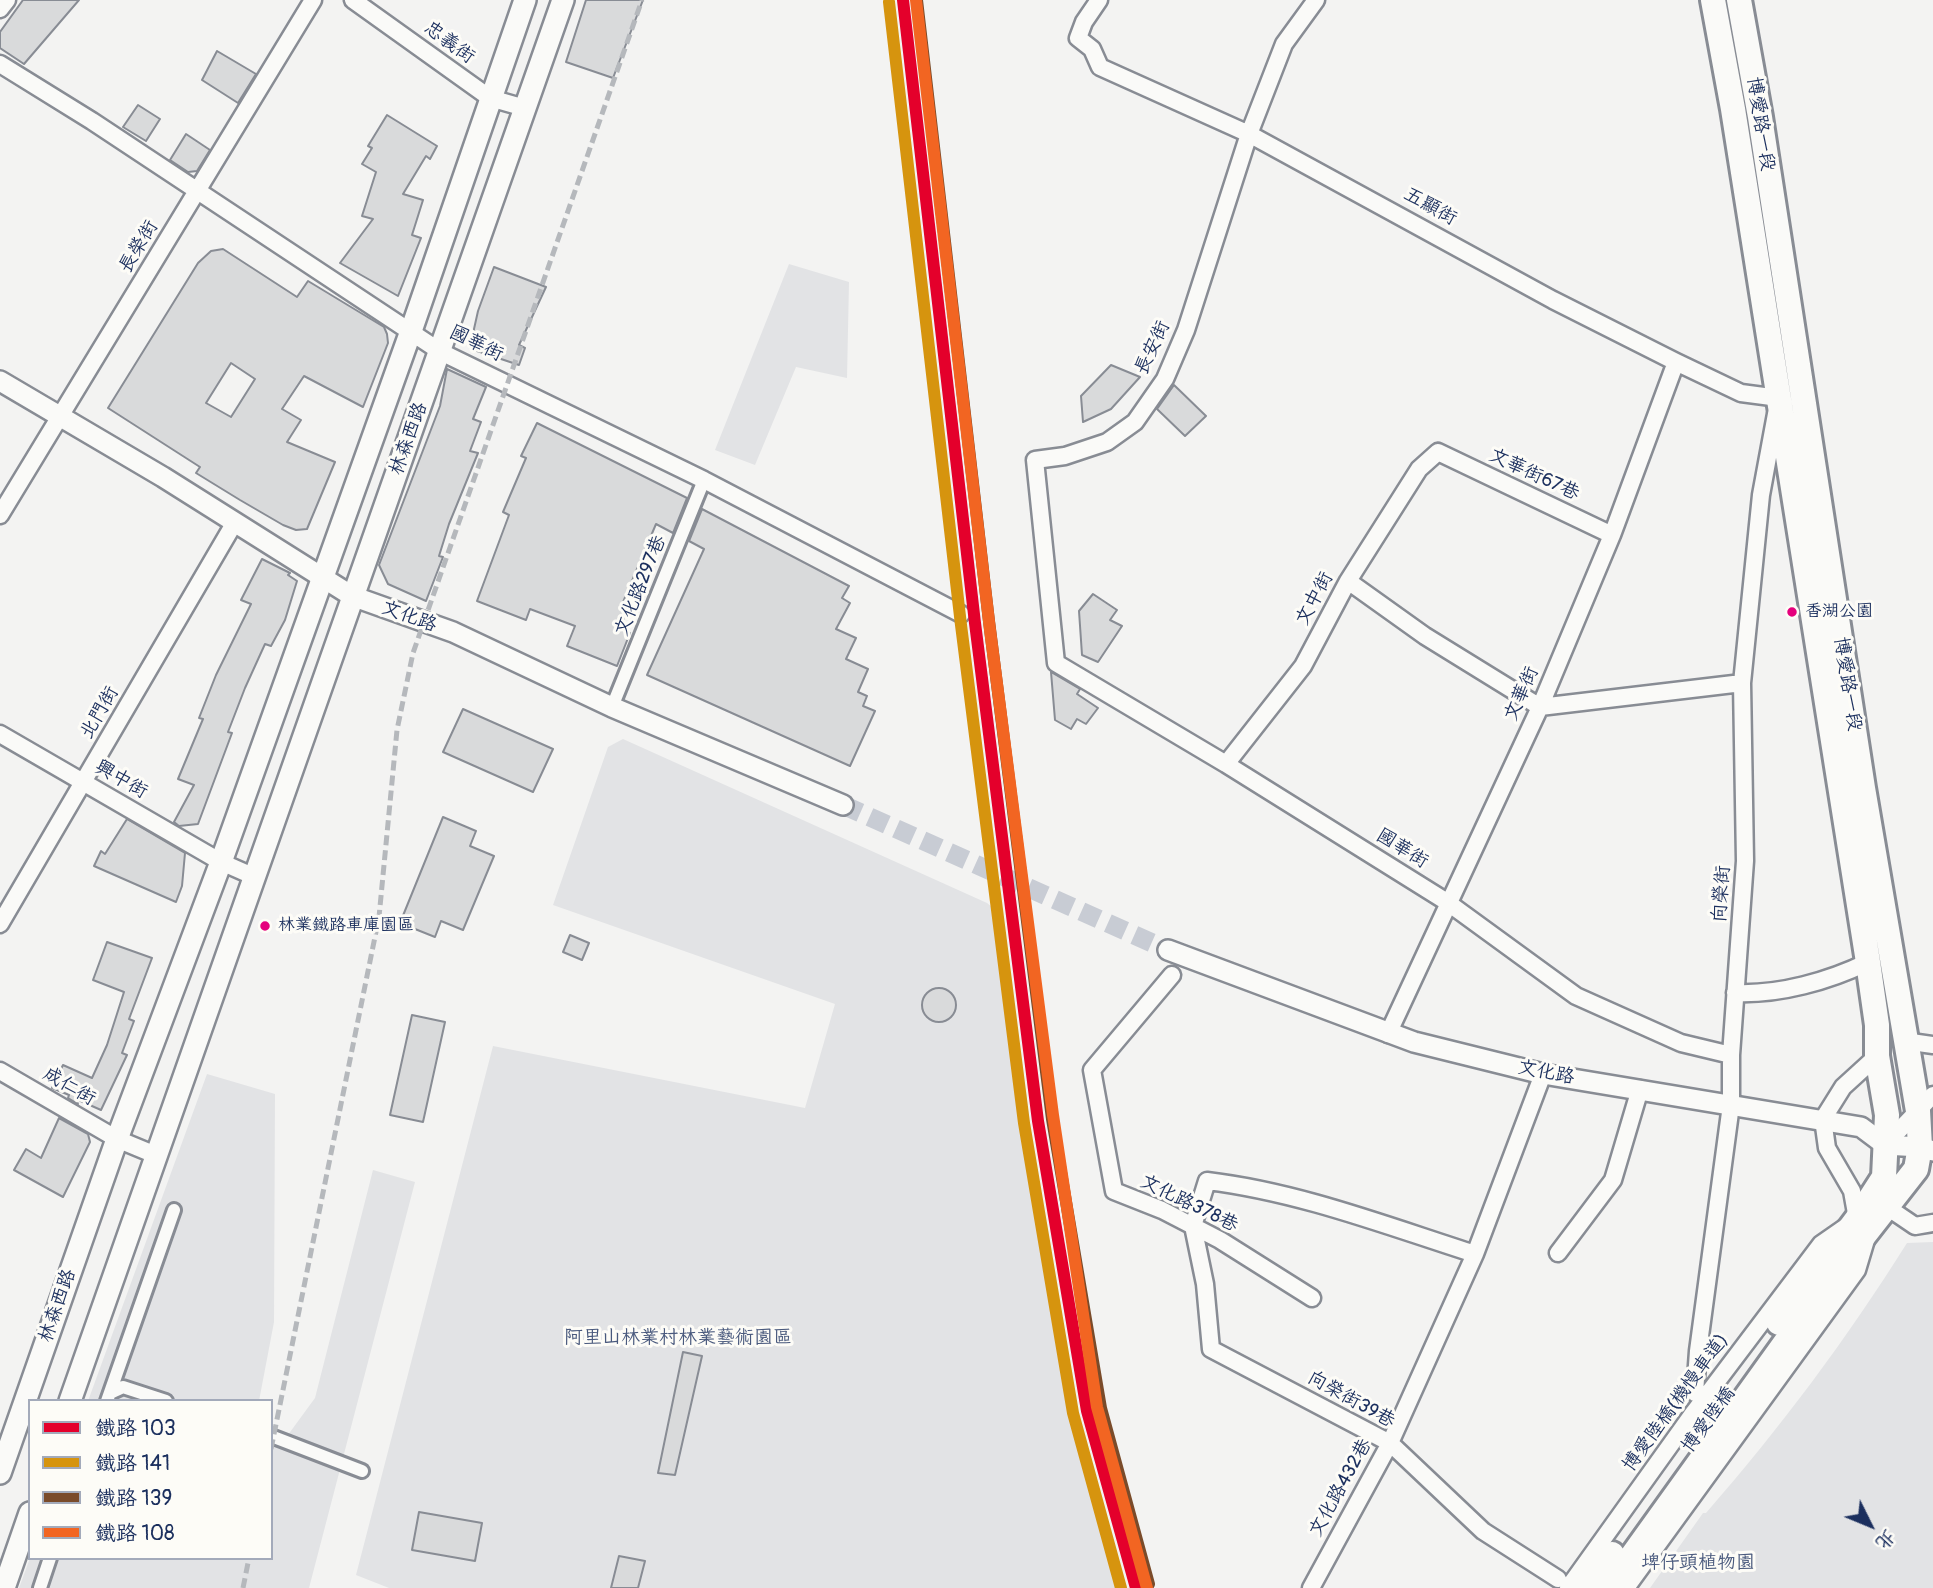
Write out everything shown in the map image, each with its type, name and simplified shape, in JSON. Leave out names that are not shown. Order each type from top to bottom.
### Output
[{"type":"main road","name":"林森西路","points":[[0,1473],[117,1139],[221,862],[320,578],[411,331],[525,0]]},
{"type":"main road","name":"林森西路","points":[[71,1399],[563,0]]},
{"type":"main road","name":"博愛路一段","points":[[1713,0],[1733,109],[1877,1025],[1877,1056],[1887,1115],[1884,1177],[1872,1217]]},
{"type":"main road","name":"博愛路一段","points":[[1740,0],[1905,1041],[1926,1103],[1927,1149],[1916,1169],[1838,1257]]},
{"type":"main road","name":"博愛陸橋","points":[[1588,1588],[1838,1257]]},
{"type":"main road","name":"博愛陸橋","points":[[1609,1588],[1838,1257]]},
{"type":"main road","points":[[3,1583],[28,1518]]},
{"type":"street","points":[[0,9],[7,0]]},
{"type":"street","name":"長榮街","points":[[0,515],[313,0]]},
{"type":"street","name":"忠義街","points":[[353,0],[490,98],[525,108]]},
{"type":"street","name":"五顯街","points":[[1099,0],[1084,22],[1078,38],[1092,49],[1100,67],[1249,134],[1553,300],[1676,362],[1741,393],[1779,398]]},
{"type":"street","name":"長安街","points":[[1056,663],[1035,460],[1065,456],[1107,442],[1135,422],[1165,379],[1185,330],[1249,134],[1284,44],[1316,0]]},
{"type":"street","name":"國華街","points":[[0,64],[92,121],[441,352],[704,480],[961,614]]},
{"type":"street","name":"文華街","points":[[1388,1034],[1447,902],[1540,707],[1612,535],[1676,362]]},
{"type":"street","name":"文化路","points":[[0,381],[62,416],[352,596],[453,632],[612,707],[843,805]]},
{"type":"street","points":[[1779,398],[1808,421]]},
{"type":"street","name":"向榮街","points":[[1695,1393],[1698,1351],[1731,1105],[1731,1055],[1745,861],[1742,684],[1762,490],[1779,398]]},
{"type":"street","name":"文華街67巷","points":[[1438,452],[1612,535]]},
{"type":"street","name":"文中街","points":[[1226,764],[1303,666],[1348,581],[1419,469],[1438,452]]},
{"type":"street","name":"文化路297巷","points":[[612,707],[704,480]]},
{"type":"street","name":"北門街","points":[[0,924],[235,522]]},
{"type":"street","points":[[1348,581],[1425,636],[1540,707],[1742,684]]},
{"type":"street","name":"國華街","points":[[1056,663],[1226,764],[1447,902],[1576,996],[1681,1043],[1731,1055]]},
{"type":"street","name":"興中街","points":[[0,734],[221,862]]},
{"type":"street","points":[[221,862],[255,877]]},
{"type":"street","name":"文化路","points":[[1168,950],[1388,1034],[1543,1074],[1861,1127],[1885,1145]]},
{"type":"street","points":[[1735,993],[1761,994],[1847,972],[1868,962]]},
{"type":"street","name":"文化路378巷","points":[[1172,975],[1092,1070],[1114,1191],[1193,1226],[1312,1298]]},
{"type":"street","points":[[1905,1041],[1933,1045]]},
{"type":"street","points":[[1877,1056],[1843,1087],[1823,1119],[1827,1147],[1852,1191],[1872,1217],[1915,1226],[1933,1223]]},
{"type":"street","name":"成仁街","points":[[0,1071],[117,1139]]},
{"type":"street","name":"文化路432巷","points":[[1311,1588],[1390,1444],[1475,1254],[1543,1074]]},
{"type":"street","points":[[1558,1253],[1614,1180],[1640,1089]]},
{"type":"street","points":[[1885,1145],[1926,1103]]},
{"type":"street","points":[[117,1139],[158,1156]]},
{"type":"street","points":[[1885,1145],[1927,1149]]},
{"type":"street","points":[[1193,1226],[1207,1181],[1241,1185],[1322,1205],[1475,1254]]},
{"type":"street","points":[[108,1397],[174,1210]]},
{"type":"street","name":"向榮街39巷","points":[[1193,1226],[1205,1284],[1211,1349],[1390,1444],[1483,1531],[1563,1584]]},
{"type":"street","points":[[1626,1588],[1838,1257]]},
{"type":"street","name":"博愛陸橋(機慢車道)","points":[[1563,1584],[1695,1412],[1838,1257]]},
{"type":"street","points":[[108,1397],[123,1387],[160,1399]]},
{"type":"street","points":[[273,1437],[362,1471]]},
{"type":"street","points":[[40,1588],[50,1560]]},
{"type":"green space","points":[[789,264],[849,282],[847,378],[796,367],[755,465],[715,450]]},
{"type":"green space","name":"阿里山林業村林業藝術園區","points":[[623,739],[987,903],[1002,915],[1060,1346],[1089,1489],[1122,1588],[389,1588],[356,1575],[493,1046],[805,1108],[835,1004],[553,905],[608,747]]},
{"type":"green space","points":[[207,1074],[275,1094],[274,1322],[259,1399],[89,1399]]},
{"type":"green space","points":[[373,1170],[415,1182],[309,1588],[19,1588],[29,1560],[273,1560],[273,1436],[285,1439],[315,1398]]},
{"type":"green space","name":"埤仔頭植物園","points":[[1933,1242],[1933,1588],[1650,1588],[1703,1513],[1706,1513],[1734,1481],[1812,1382],[1907,1243]]},
{"type":"building","points":[[23,0],[79,0],[24,64],[0,48],[0,32]]},
{"type":"building","points":[[586,0],[643,0],[613,78],[566,62]]},
{"type":"building","points":[[217,51],[256,74],[238,103],[202,80]]},
{"type":"building","points":[[138,105],[160,119],[146,141],[123,127]]},
{"type":"building","points":[[387,115],[437,146],[430,159],[426,156],[403,194],[423,200],[412,235],[421,238],[398,296],[340,263],[373,219],[362,216],[376,172],[362,164],[372,148],[368,146]]},
{"type":"building","points":[[186,134],[210,150],[197,171],[188,172],[170,160]]},
{"type":"building","points":[[223,249],[297,297],[308,281],[384,327],[387,334],[388,343],[363,407],[304,376],[282,409],[301,420],[287,442],[335,462],[307,529],[296,530],[283,525],[240,500],[196,473],[200,467],[108,408],[198,263],[211,251]],"holes":[[[231,363],[255,379],[231,417],[206,403]]]},
{"type":"building","points":[[494,267],[546,287],[519,345],[525,348],[519,365],[477,351],[474,329]]},
{"type":"building","points":[[1111,365],[1140,377],[1111,409],[1083,422],[1081,396]]},
{"type":"building","points":[[447,369],[486,387],[473,419],[481,422],[470,451],[478,453],[449,524],[439,556],[443,557],[426,601],[388,584],[379,565],[440,406]]},
{"type":"building","points":[[1174,385],[1206,416],[1185,436],[1157,409]]},
{"type":"building","points":[[537,423],[687,498],[673,533],[656,524],[621,607],[627,610],[620,628],[630,633],[617,666],[567,646],[575,626],[530,609],[526,620],[477,601],[509,515],[503,512],[526,458],[521,456]]},
{"type":"building","points":[[702,509],[849,586],[842,598],[850,603],[836,629],[856,638],[846,659],[868,669],[858,692],[867,696],[863,706],[875,711],[850,766],[647,675],[704,549],[689,541]]},
{"type":"building","points":[[262,559],[290,573],[288,575],[297,581],[285,620],[271,646],[265,644],[245,688],[228,732],[232,733],[198,824],[179,826],[174,822],[194,785],[178,779],[203,719],[199,718],[216,675],[251,604],[241,600]]},
{"type":"building","points":[[1093,594],[1117,610],[1110,620],[1122,626],[1098,662],[1082,655],[1079,611]]},
{"type":"building","points":[[1051,672],[1080,689],[1077,694],[1098,708],[1086,724],[1077,719],[1071,729],[1055,720]]},
{"type":"building","points":[[463,709],[553,749],[533,792],[443,752]]},
{"type":"building","points":[[443,817],[476,831],[470,846],[494,856],[463,930],[441,921],[435,937],[400,923]]},
{"type":"building","points":[[127,819],[185,853],[182,886],[176,902],[94,866],[101,851],[105,854]]},
{"type":"building","points":[[570,935],[589,943],[582,960],[563,952]]},
{"type":"building","points":[[107,942],[152,958],[129,1019],[134,1021],[122,1053],[127,1055],[101,1110],[76,1099],[78,1104],[68,1098],[69,1095],[52,1088],[63,1065],[92,1078],[107,1045],[124,992],[93,980]]},
{"type":"building","points":[[939,988],[951,993],[956,1005],[951,1017],[939,1022],[927,1017],[922,1005],[927,993]]},
{"type":"building","points":[[412,1015],[445,1022],[423,1122],[390,1115]]},
{"type":"building","points":[[59,1118],[88,1134],[90,1142],[63,1197],[14,1170],[26,1149],[41,1158]]},
{"type":"building","points":[[683,1352],[702,1356],[675,1475],[658,1473]]},
{"type":"building","points":[[419,1512],[482,1523],[475,1561],[412,1550]]},
{"type":"building","points":[[619,1556],[645,1561],[638,1588],[611,1588]]},
{"type":"tunnel","points":[[843,805],[1168,950]]},
{"type":"railway","points":[[273,1439],[379,917],[397,730],[413,653],[642,0]]},
{"type":"railway","points":[[243,1588],[249,1560]]},
{"type":"rail line","name":"103","points":[[903,0],[975,623],[1038,1121],[1087,1411],[1136,1588]]},
{"type":"rail line","name":"108","points":[[916,0],[990,630],[1053,1115],[1097,1407],[1147,1588]]},
{"type":"rail line","name":"139","points":[[917,0],[989,621],[1052,1119],[1101,1408],[1149,1584]]},
{"type":"rail line","name":"141","points":[[889,2],[961,625],[1024,1123],[1073,1413],[1121,1588]]},
{"type":"place","name":"香湖公園","points":[[1792,612]]},
{"type":"place","name":"林業鐵路車庫園區","points":[[265,926]]}]
